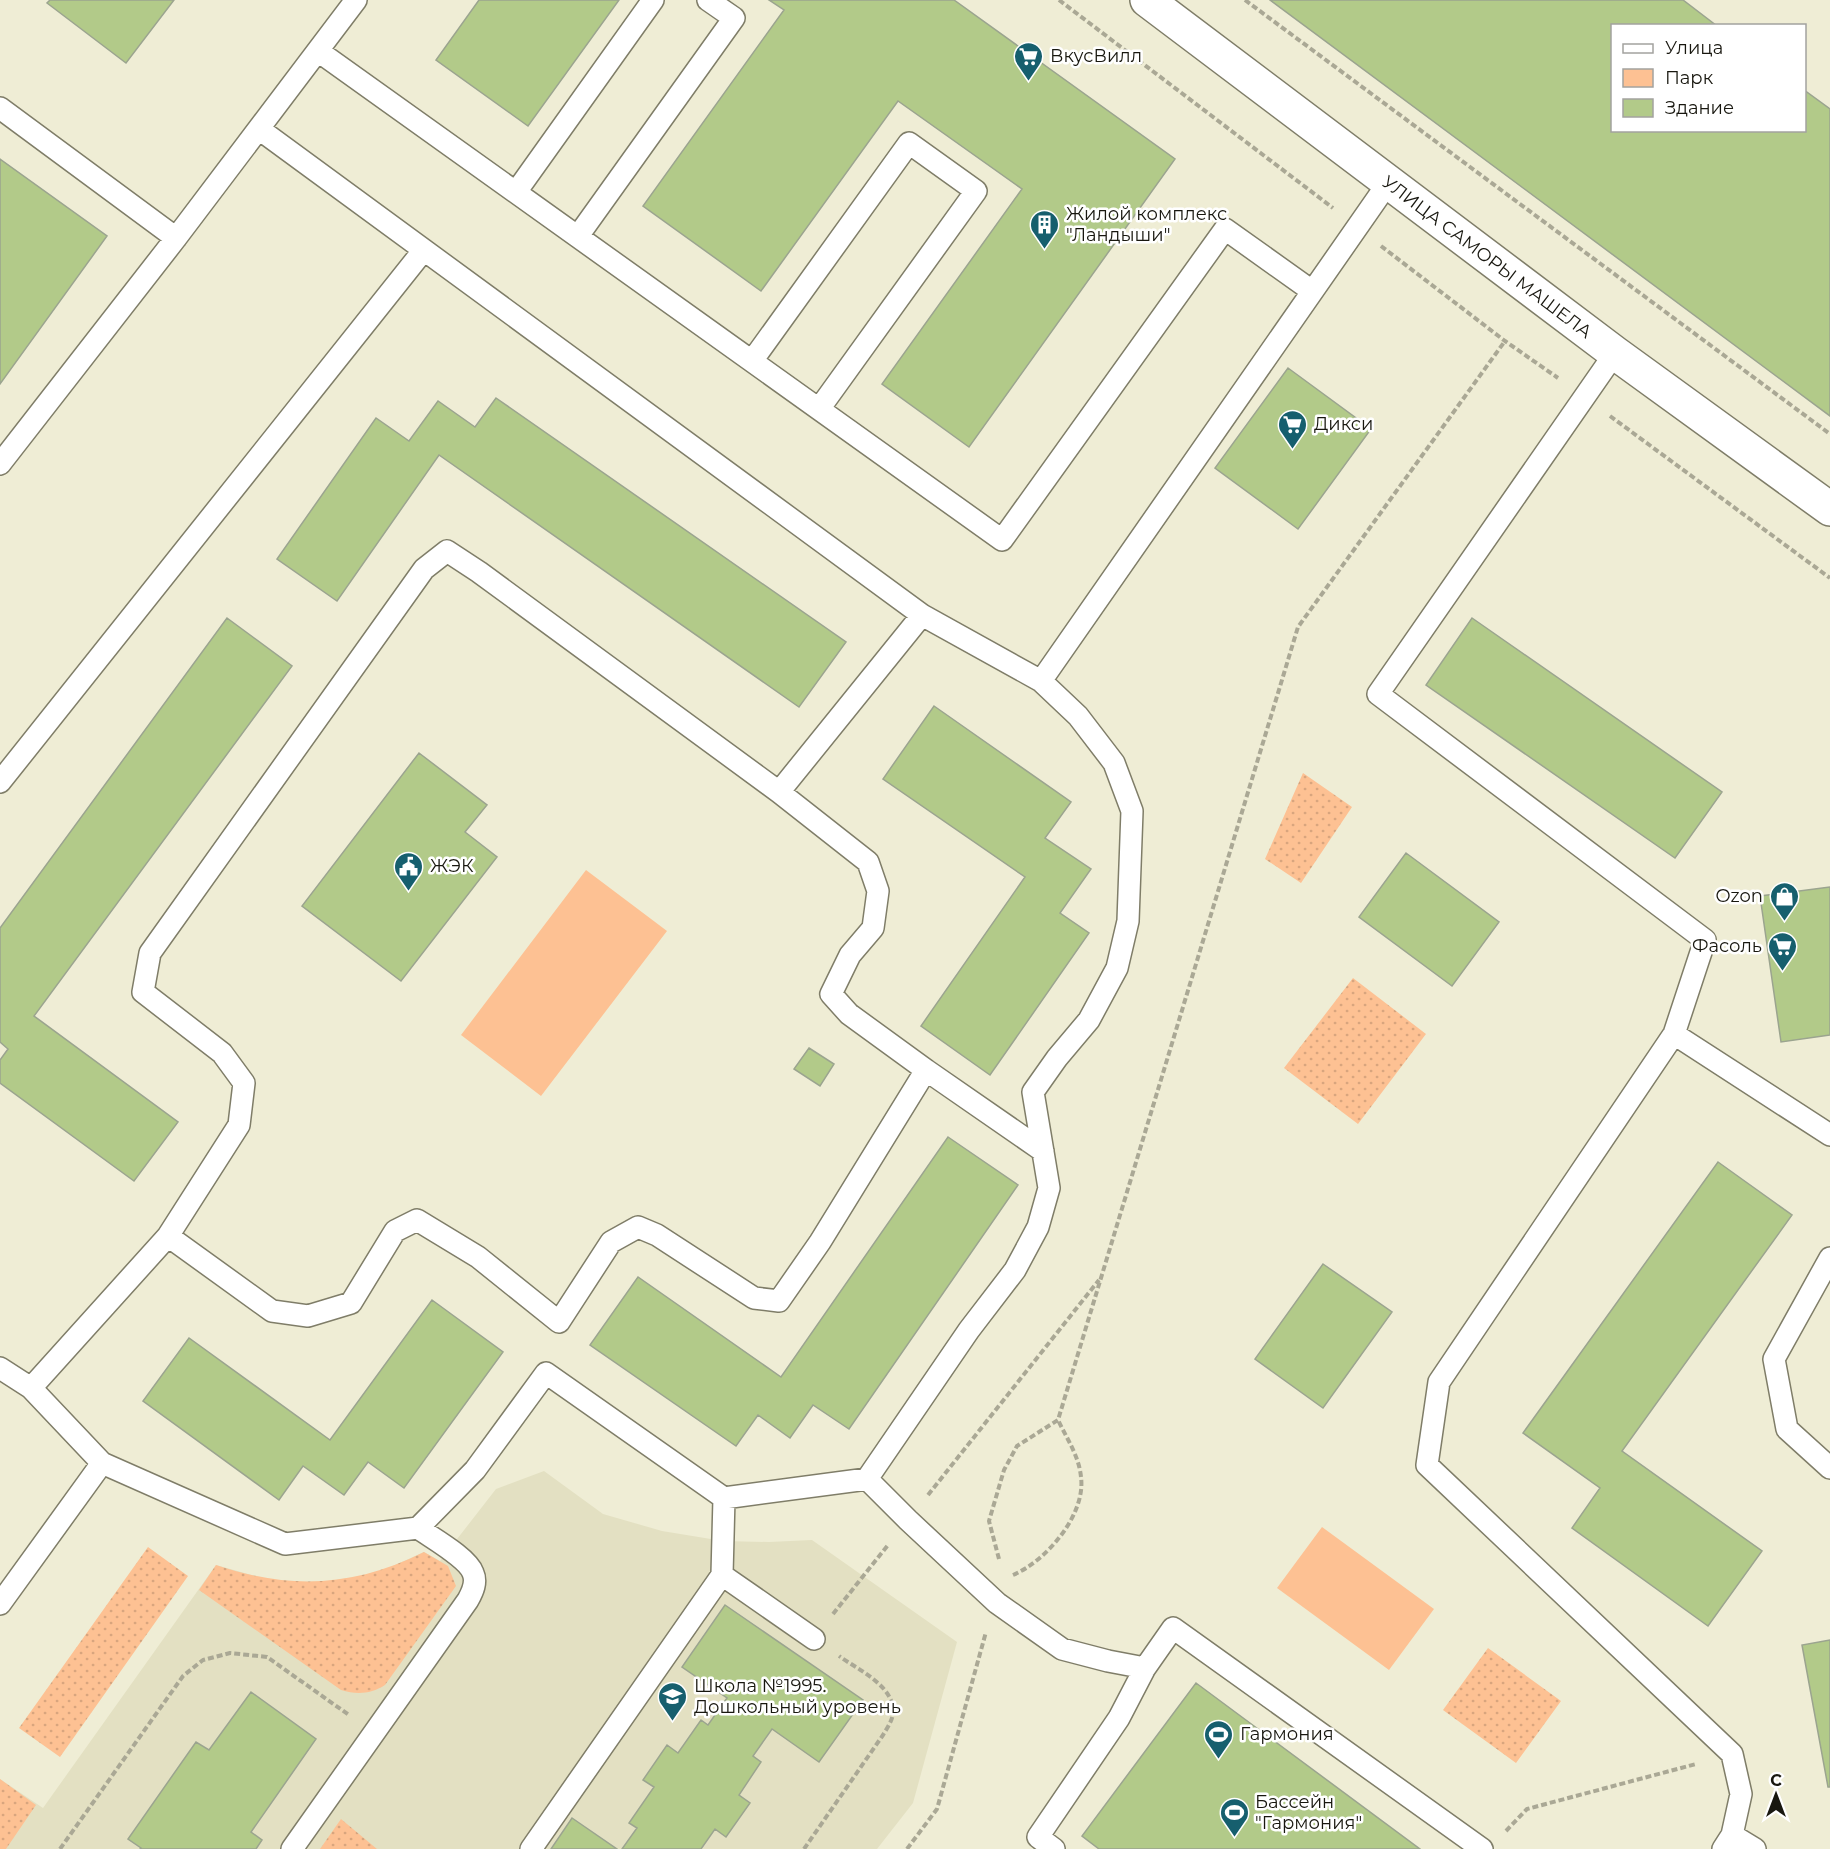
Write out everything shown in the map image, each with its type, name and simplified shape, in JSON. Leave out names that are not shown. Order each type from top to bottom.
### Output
[{"type":"street","name":"УЛИЦА САМОРЫ МАШЕЛА","points":[[1147,0],[1615,353],[1830,509]]},
{"type":"lane","points":[[0,464],[176,238],[356,0]]},
{"type":"lane","points":[[516,192],[653,0]]},
{"type":"lane","points":[[578,236],[734,18],[708,0]]},
{"type":"lane","points":[[318,51],[1002,540],[1225,230],[1312,291]]},
{"type":"lane","points":[[0,108],[176,238]]},
{"type":"lane","points":[[0,1368],[31,1388],[102,1463],[285,1544],[418,1528],[475,1470],[546,1373],[723,1498],[867,1479],[969,1330],[1015,1270],[1038,1227],[1049,1188],[1033,1092],[1057,1058],[1089,1020],[1117,968],[1128,921],[1132,811],[1114,763],[1078,716],[1041,681],[922,615],[259,129]]},
{"type":"lane","points":[[752,361],[909,143],[976,191],[819,409]]},
{"type":"lane","points":[[1041,681],[1388,183]]},
{"type":"lane","points":[[0,782],[423,251]]},
{"type":"lane","points":[[1615,353],[1378,694],[1705,940],[1674,1034],[1439,1382],[1427,1465],[1732,1754],[1741,1794],[1727,1842],[1755,1849]]},
{"type":"lane","points":[[31,1388],[168,1236],[239,1125],[244,1083],[222,1053],[143,992],[150,953],[424,569],[447,551],[479,572],[779,792],[868,862],[878,891],[873,928],[850,955],[831,994],[849,1014],[1043,1151]]},
{"type":"lane","points":[[779,792],[922,615]]},
{"type":"lane","points":[[1674,1034],[1830,1135]]},
{"type":"lane","points":[[168,1236],[272,1311],[308,1316],[351,1303],[396,1231],[417,1220],[478,1257],[559,1322],[611,1242],[638,1227],[657,1235],[754,1298],[779,1300],[820,1242],[926,1070]]},
{"type":"lane","points":[[1830,1258],[1774,1359],[1786,1429],[1830,1467]]},
{"type":"lane","points":[[0,1604],[102,1463]]},
{"type":"lane","points":[[867,1479],[997,1603],[1062,1649],[1145,1668]]},
{"type":"lane","points":[[531,1849],[722,1575],[723,1498]]},
{"type":"lane","points":[[292,1849],[468,1600],[474,1588],[474,1574],[468,1563],[418,1528]]},
{"type":"lane","points":[[722,1575],[814,1639]]},
{"type":"lane","points":[[1040,1845],[1119,1718],[1145,1668],[1173,1628],[1482,1849]]},
{"type":"path","points":[[1059,0],[1505,341],[1830,578]]},
{"type":"path","points":[[1245,0],[1830,434]]},
{"type":"path","points":[[1008,1578],[997,1556],[989,1521],[1004,1470],[1017,1446],[1058,1420],[1298,627],[1505,341]]},
{"type":"path","points":[[804,1849],[883,1735],[892,1717],[891,1700],[882,1686],[814,1639],[1102,1276]]},
{"type":"path","points":[[907,1849],[936,1809],[986,1633],[1008,1578],[1028,1569],[1046,1555],[1076,1511],[1082,1479],[1078,1459],[1058,1420]]},
{"type":"path","points":[[60,1849],[183,1676],[203,1660],[230,1653],[267,1657],[375,1733]]},
{"type":"path","points":[[1504,1833],[1527,1809],[1732,1754]]},
{"type":"shaded area","points":[[544,1471],[603,1514],[662,1531],[723,1541],[812,1540],[957,1642],[913,1803],[877,1849],[0,1849],[0,1779],[43,1808],[216,1565],[266,1579],[301,1582],[356,1577],[384,1570],[424,1552],[440,1561],[496,1489]]},
{"type":"green space","points":[[1303,773],[1352,807],[1301,883],[1265,859]]},
{"type":"green space","points":[[586,870],[667,931],[541,1096],[461,1035]]},
{"type":"green space","points":[[1353,978],[1426,1034],[1358,1124],[1284,1068]]},
{"type":"green space","points":[[1322,1527],[1434,1609],[1389,1670],[1277,1588]]},
{"type":"green space","points":[[148,1547],[188,1576],[60,1757],[19,1728]]},
{"type":"green space","points":[[424,1552],[448,1566],[456,1586],[385,1685],[369,1692],[353,1693],[341,1690],[199,1590],[216,1565],[270,1578],[322,1581],[372,1572],[398,1564]]},
{"type":"green space","points":[[1488,1648],[1561,1701],[1516,1763],[1443,1710]]},
{"type":"green space","points":[[0,1779],[36,1805],[6,1849],[0,1849]]},
{"type":"green space","points":[[341,1819],[377,1849],[320,1849]]},
{"type":"building","points":[[50,0],[174,0],[126,63],[47,3]]},
{"type":"building","points":[[479,0],[619,0],[528,126],[436,60]]},
{"type":"building","name":"Жилой комплекс \"Ландыши\"","points":[[769,0],[954,0],[1175,159],[969,447],[882,384],[1022,189],[898,101],[761,291],[643,206],[784,10]]},
{"type":"building","points":[[1270,0],[1683,0],[1714,24],[1611,24],[1611,132],[1806,132],[1806,91],[1830,109],[1830,416]]},
{"type":"building","points":[[0,159],[107,236],[0,384]]},
{"type":"building","name":"Дикси","points":[[1288,368],[1371,429],[1298,529],[1215,468]]},
{"type":"building","points":[[496,398],[846,642],[799,707],[439,455],[337,601],[277,559],[376,418],[409,441],[438,401],[475,427]]},
{"type":"building","points":[[227,618],[292,666],[34,1016],[178,1122],[134,1181],[0,1083],[0,1060],[8,1049],[0,1042],[0,928]]},
{"type":"building","points":[[1472,618],[1722,792],[1675,858],[1426,685]]},
{"type":"building","points":[[934,706],[1071,802],[1045,838],[1091,869],[1060,913],[1089,933],[990,1075],[921,1026],[1025,877],[883,779]]},
{"type":"building","points":[[419,753],[487,805],[465,832],[497,857],[401,981],[302,906]]},
{"type":"building","points":[[1406,853],[1499,922],[1452,986],[1359,917]]},
{"type":"building","points":[[1830,887],[1830,1035],[1781,1042],[1760,896]]},
{"type":"building","points":[[809,1048],[834,1064],[820,1086],[794,1069]]},
{"type":"building","points":[[948,1137],[1018,1185],[849,1429],[813,1405],[790,1438],[758,1415],[736,1446],[590,1345],[638,1277],[781,1377]]},
{"type":"building","points":[[1718,1162],[1792,1215],[1622,1451],[1762,1551],[1708,1626],[1572,1528],[1600,1488],[1523,1433]]},
{"type":"building","points":[[1323,1264],[1392,1312],[1323,1408],[1255,1359]]},
{"type":"building","points":[[432,1300],[503,1352],[404,1488],[368,1462],[344,1495],[303,1466],[279,1500],[143,1401],[189,1338],[330,1440]]},
{"type":"building","points":[[725,1605],[863,1700],[819,1762],[772,1729],[753,1756],[761,1762],[739,1795],[750,1803],[726,1837],[715,1829],[701,1849],[622,1849],[637,1828],[629,1823],[654,1787],[643,1780],[667,1745],[678,1753],[701,1720],[708,1725],[727,1698],[682,1667]]},
{"type":"building","points":[[1830,1640],[1830,1787],[1828,1787],[1802,1645]]},
{"type":"building","name":"Гармония","points":[[1196,1683],[1420,1849],[1099,1849],[1082,1836]]},
{"type":"building","points":[[251,1692],[316,1739],[251,1832],[262,1840],[256,1849],[140,1849],[128,1839],[196,1742],[209,1750]]},
{"type":"building","points":[[572,1818],[617,1849],[551,1849]]},
{"type":"place","name":"ВкусВилл","points":[[1029,82]]},
{"type":"place","name":"Жилой комплекс \"Ландыши\"","points":[[1045,250]]},
{"type":"place","name":"Дикси","points":[[1293,450]]},
{"type":"place","name":"ЖЭК","points":[[409,892]]},
{"type":"place","name":"Ozon","points":[[1784,922]]},
{"type":"place","name":"Фасоль","points":[[1783,972]]},
{"type":"place","name":"Школа №1995. Дошкольный уровень","points":[[673,1722]]},
{"type":"place","name":"Гармония","points":[[1219,1760]]},
{"type":"place","name":"Бассейн \"Гармония\"","points":[[1234,1838]]}]
